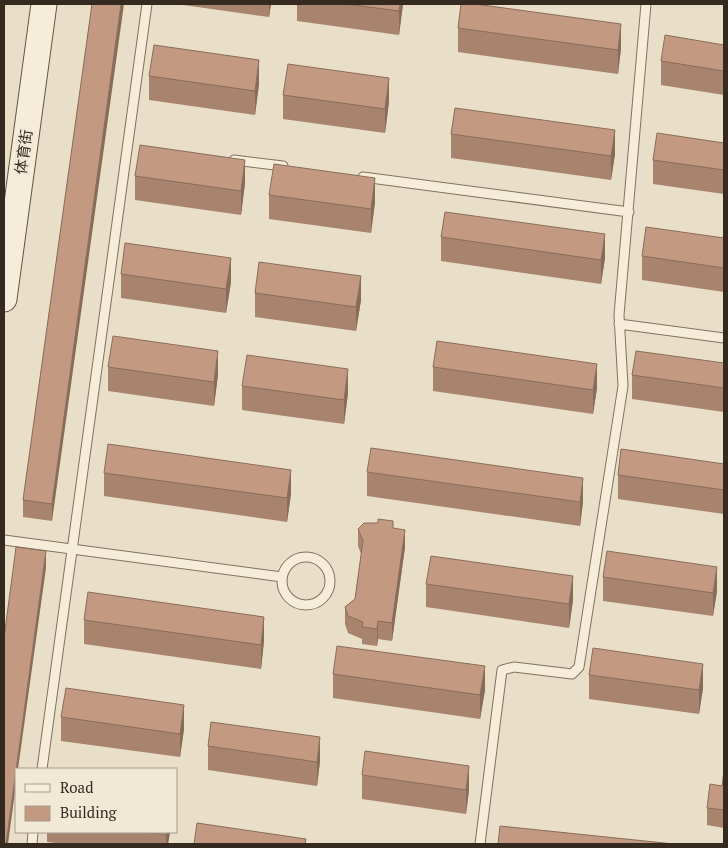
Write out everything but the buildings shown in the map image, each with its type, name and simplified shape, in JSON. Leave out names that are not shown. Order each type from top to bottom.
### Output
[{"type":"street","name":"体育街","points":[[4,299],[44,4]]},
{"type":"lane","points":[[42,768],[147,4]]},
{"type":"lane","points":[[480,844],[502,670],[514,667],[572,674],[579,668],[623,386],[619,324],[646,4]]},
{"type":"lane","points":[[128,146],[137,147]]},
{"type":"lane","points":[[225,158],[293,168]]},
{"type":"lane","points":[[352,175],[629,212]]},
{"type":"lane","points":[[619,324],[724,338]]},
{"type":"lane","points":[[4,540],[282,577]]},
{"type":"lane","points":[[307,557],[316,559],[329,570],[331,586],[322,601],[306,606],[296,604],[285,594],[282,577],[292,561],[307,557]]}]
